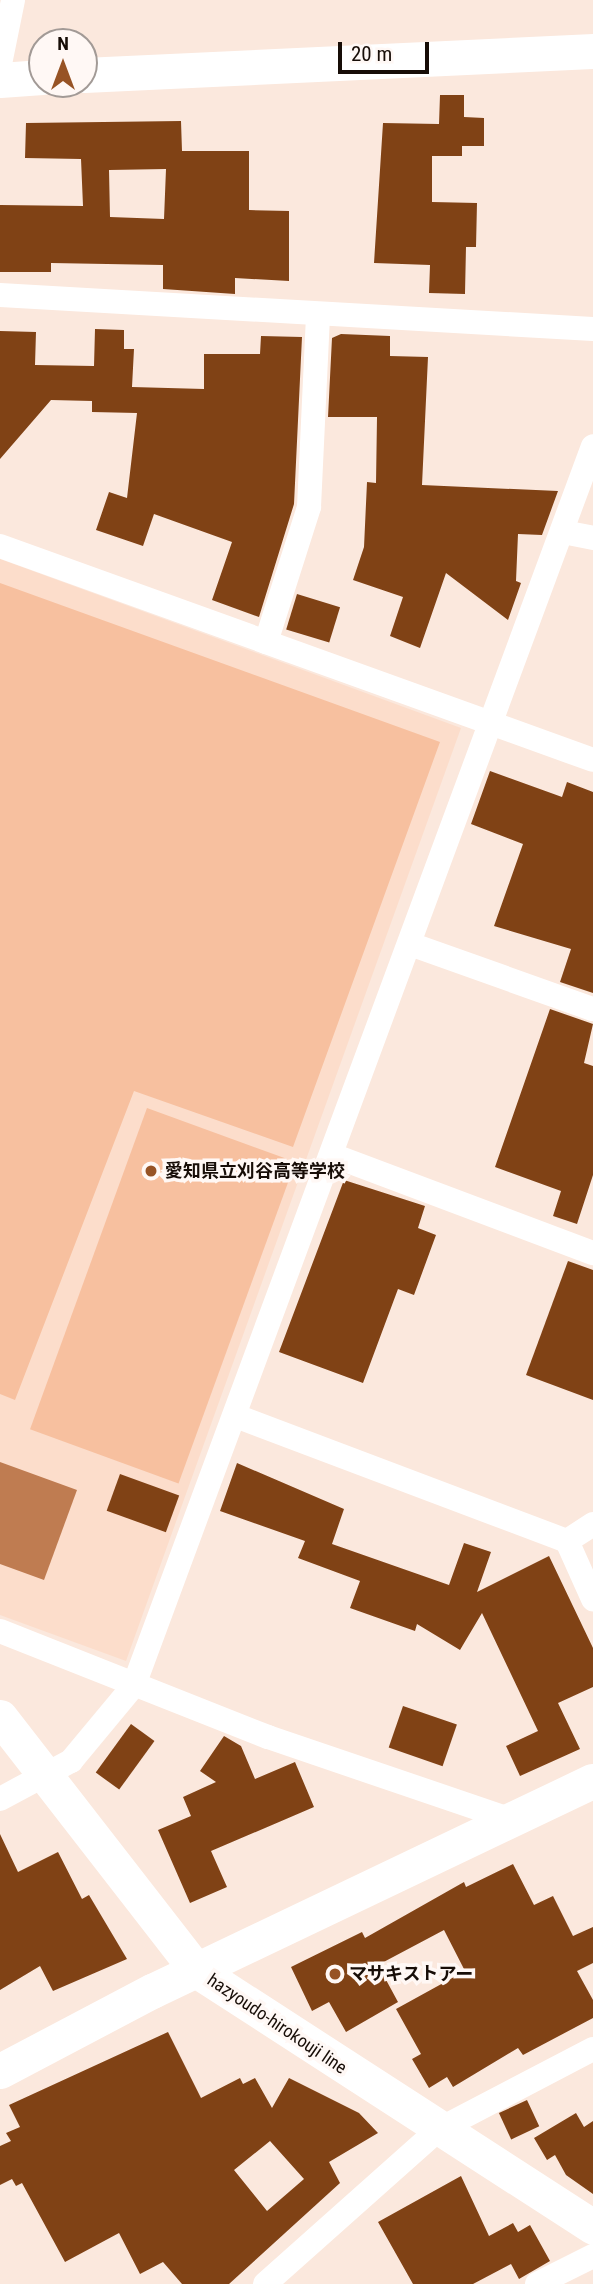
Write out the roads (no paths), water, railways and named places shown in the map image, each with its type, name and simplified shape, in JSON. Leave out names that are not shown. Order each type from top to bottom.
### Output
[{"type":"street","points":[[0,64],[13,0]]},
{"type":"street","points":[[98,74],[593,51]]},
{"type":"street","points":[[0,80],[28,79]]},
{"type":"street","points":[[0,295],[593,329]]},
{"type":"street","points":[[266,642],[309,507],[317,315]]},
{"type":"street","points":[[0,1799],[71,1761],[134,1685],[410,944],[495,725],[593,446]]},
{"type":"street","points":[[563,532],[593,538]]},
{"type":"street","points":[[0,546],[593,760]]},
{"type":"street","points":[[410,944],[593,1009]]},
{"type":"street","points":[[332,1155],[593,1253]]},
{"type":"street","points":[[236,1416],[567,1541],[593,1599]]},
{"type":"street","points":[[567,1541],[593,1524]]},
{"type":"street","points":[[0,1630],[134,1685],[509,1819]]},
{"type":"street","name":"hazyoudo-hirokouji line","points":[[0,1717],[196,1970],[438,2130],[593,2227]]},
{"type":"street","points":[[0,2071],[196,1970],[593,1781]]},
{"type":"street","points":[[265,2284],[438,2130],[593,2049]]},
{"type":"street","points":[[537,2284],[593,2256]]},
{"type":"place","name":"愛知県立刈谷高等学校","points":[[151,1171]]},
{"type":"place","name":"マサキストアー","points":[[335,1974]]}]
